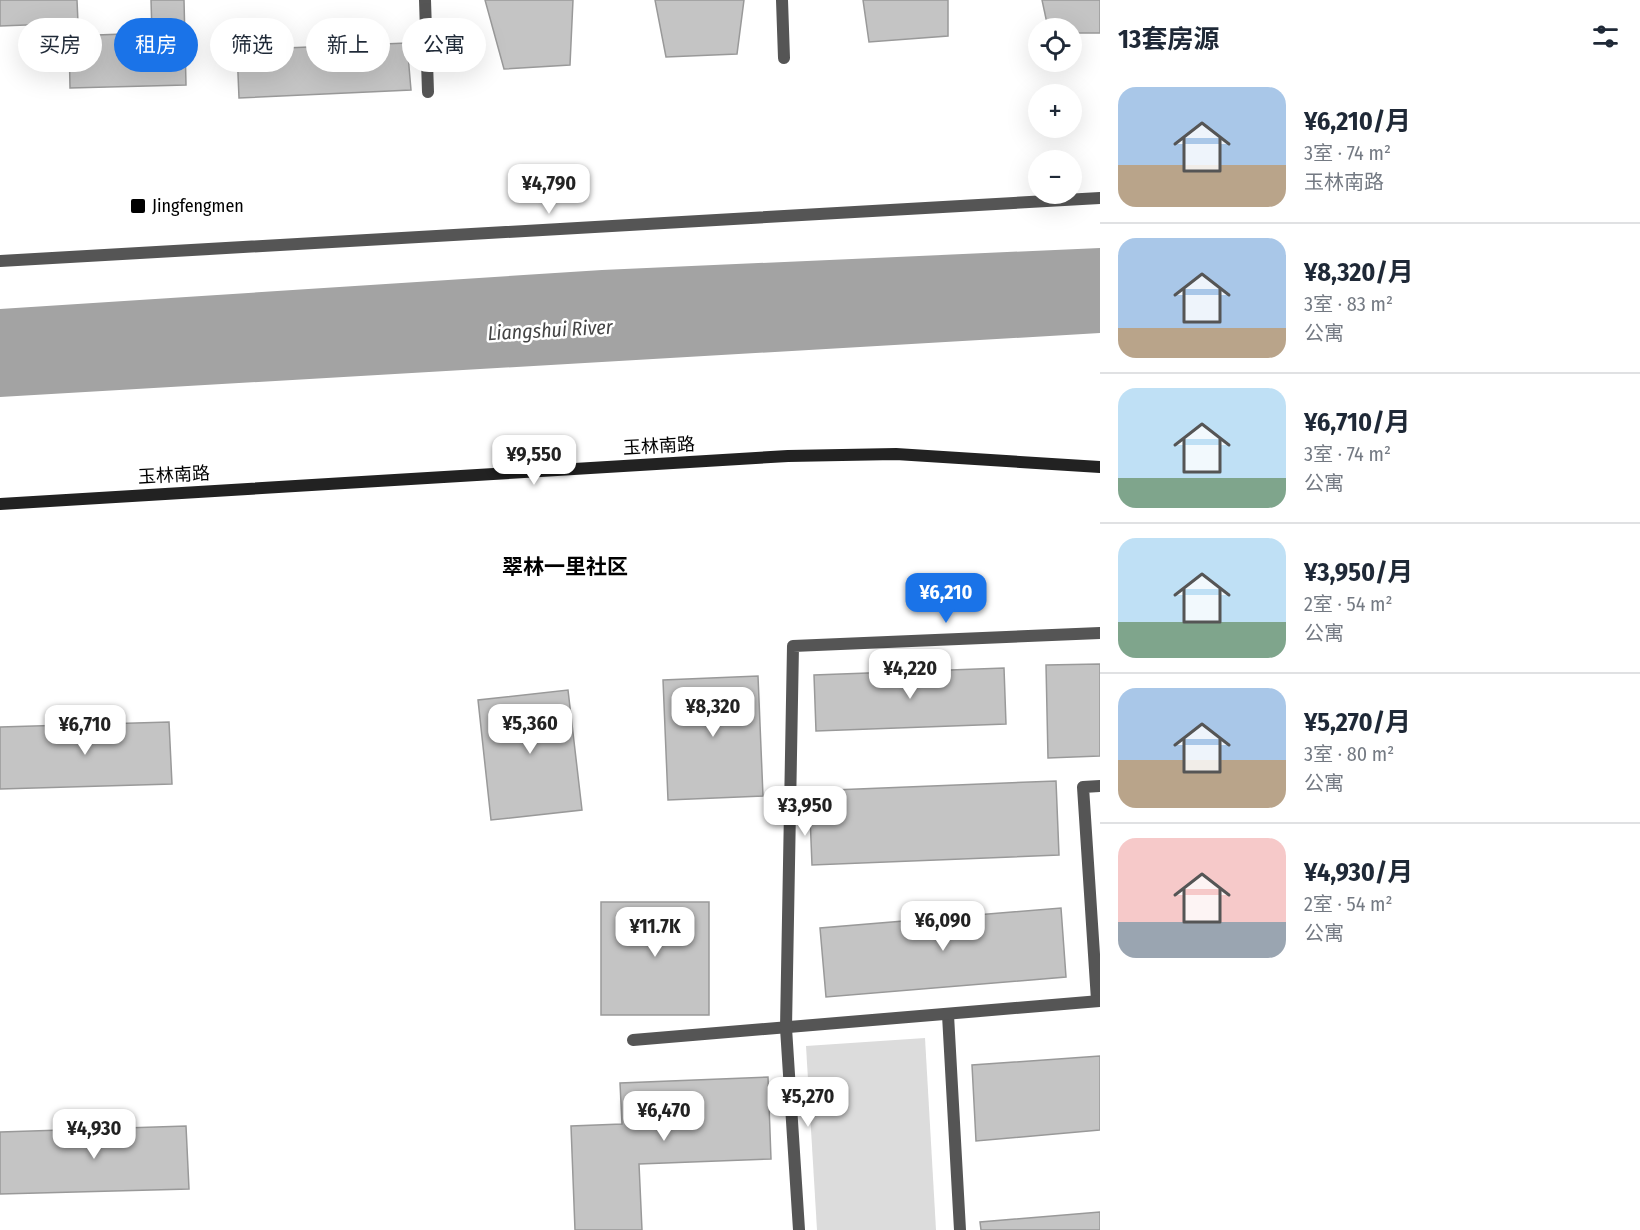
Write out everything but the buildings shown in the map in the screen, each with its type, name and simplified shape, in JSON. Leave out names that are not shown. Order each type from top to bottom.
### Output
[{"type":"main road","name":"玉林南路","points":[[0,504],[788,456],[896,454],[1100,467]]},
{"type":"street","points":[[425,0],[428,92]]},
{"type":"street","points":[[782,0],[784,58]]},
{"type":"street","points":[[0,261],[1100,198]]},
{"type":"street","points":[[799,1230],[786,1028],[793,645],[1100,633]]},
{"type":"street","points":[[633,1040],[948,1015],[1099,1000],[1083,787],[1100,786]]},
{"type":"street","points":[[948,1015],[960,1230]]},
{"type":"shaded area","points":[[925,1038],[936,1230],[817,1230],[806,1046]]},
{"type":"water","name":"Liangshui River","points":[[1100,248],[1100,333],[0,397],[0,309],[602,270]]},
{"type":"place","name":"Jingfengmen","points":[[138,206]]},
{"type":"district","name":"翠林一里社区","points":[[565,567]]}]
